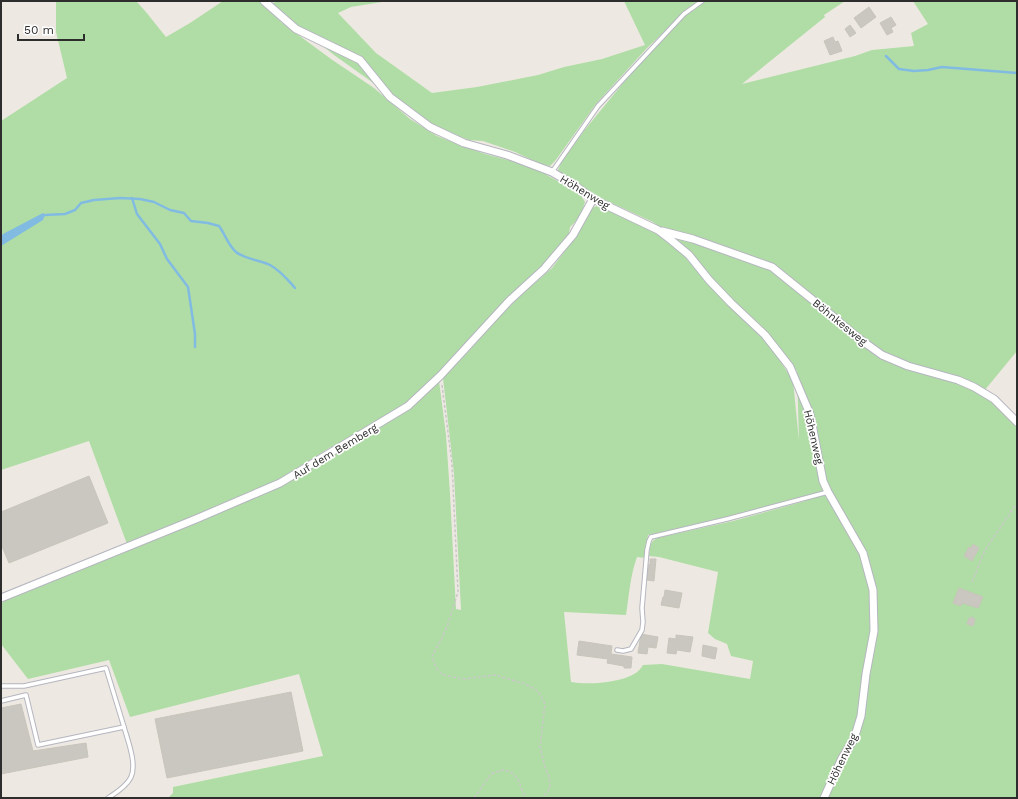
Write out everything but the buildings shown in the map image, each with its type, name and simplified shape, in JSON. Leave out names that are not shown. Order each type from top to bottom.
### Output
[{"type":"street","name":"Höhenweg","points":[[264,1],[296,29],[360,60],[390,97],[430,127],[464,143],[507,155],[552,172],[576,186],[593,199],[658,230],[689,255],[731,303],[765,335],[790,367],[810,414],[823,481],[863,554],[872,590],[874,631],[866,674],[862,716],[854,739],[842,758],[824,798]]},
{"type":"street","name":"Auf dem Bemberg","points":[[1,598],[196,519],[280,483],[408,406],[441,375],[509,301],[544,269],[573,235],[593,199]]},
{"type":"street","name":"Böhnkesweg","points":[[658,230],[693,239],[772,267],[857,337],[882,355],[908,366],[958,380],[974,387],[994,399],[1017,422]]},
{"type":"lane","points":[[552,172],[598,106],[684,14],[702,1]]},
{"type":"lane","points":[[616,650],[623,651],[631,649],[642,630],[644,622],[642,608],[647,550],[651,537],[727,519],[828,492]]},
{"type":"lane","points":[[1,686],[24,686],[106,668],[134,765],[131,777],[121,789],[108,798]]},
{"type":"lane","points":[[24,686],[38,745],[124,727]]},
{"type":"lane","points":[[1,701],[26,695]]},
{"type":"path","points":[[441,375],[452,464],[458,592],[448,624],[432,656],[436,668],[443,675],[464,679],[495,675],[524,684],[538,691],[545,704],[540,747],[549,777],[550,788],[543,798]]},
{"type":"path","points":[[972,582],[985,550],[1017,503]]},
{"type":"path","points":[[474,798],[491,774],[502,770],[510,772],[515,776],[519,781],[526,798]]},
{"type":"green space","points":[[56,1],[136,1],[166,37],[223,1],[260,1],[282,23],[374,88],[410,119],[437,136],[485,154],[512,161],[540,171],[580,194],[585,202],[582,211],[570,227],[569,234],[546,266],[457,352],[438,373],[446,435],[456,609],[461,610],[454,474],[443,378],[492,324],[522,294],[552,268],[565,251],[591,208],[597,206],[604,207],[655,232],[669,242],[762,337],[774,351],[793,381],[799,441],[797,371],[677,240],[653,222],[605,200],[559,173],[558,170],[561,163],[583,132],[624,82],[670,30],[668,28],[647,48],[596,104],[550,166],[541,164],[515,152],[483,141],[469,140],[440,129],[416,115],[334,55],[272,3],[279,1],[388,1],[351,7],[338,13],[376,53],[432,93],[477,87],[538,75],[564,67],[602,59],[645,45],[624,1],[845,1],[824,15],[825,17],[742,84],[855,56],[872,50],[914,46],[911,33],[928,24],[913,1],[1017,1],[1017,351],[984,391],[958,381],[983,393],[1017,423],[1017,798],[168,798],[173,793],[173,787],[323,756],[299,674],[130,717],[109,660],[28,679],[1,644],[1,604],[6,599],[275,488],[343,451],[331,447],[281,478],[219,507],[127,544],[89,441],[1,470],[1,121],[67,78],[56,32]],"holes":[[[804,497],[805,501],[733,521],[657,538],[650,546],[649,556],[659,557],[718,572],[708,633],[715,639],[727,644],[731,656],[753,661],[750,679],[662,664],[643,665],[634,674],[612,681],[594,683],[571,682],[564,612],[626,615],[631,579],[635,564],[637,557],[645,558],[648,535],[713,521]]]},
{"type":"water","points":[[43,213],[45,215],[43,220],[1,246],[1,236],[3,234]]},
{"type":"waterway","points":[[886,56],[899,69],[914,71],[942,67],[1017,73]]},
{"type":"waterway","points":[[43,215],[65,214],[75,210],[81,203],[94,200],[120,198],[140,199],[154,202],[170,210],[184,213],[191,221],[219,226],[236,252],[274,267],[295,288]]},
{"type":"waterway","points":[[132,198],[137,214],[160,244],[167,259],[188,287],[195,334],[195,347]]}]
